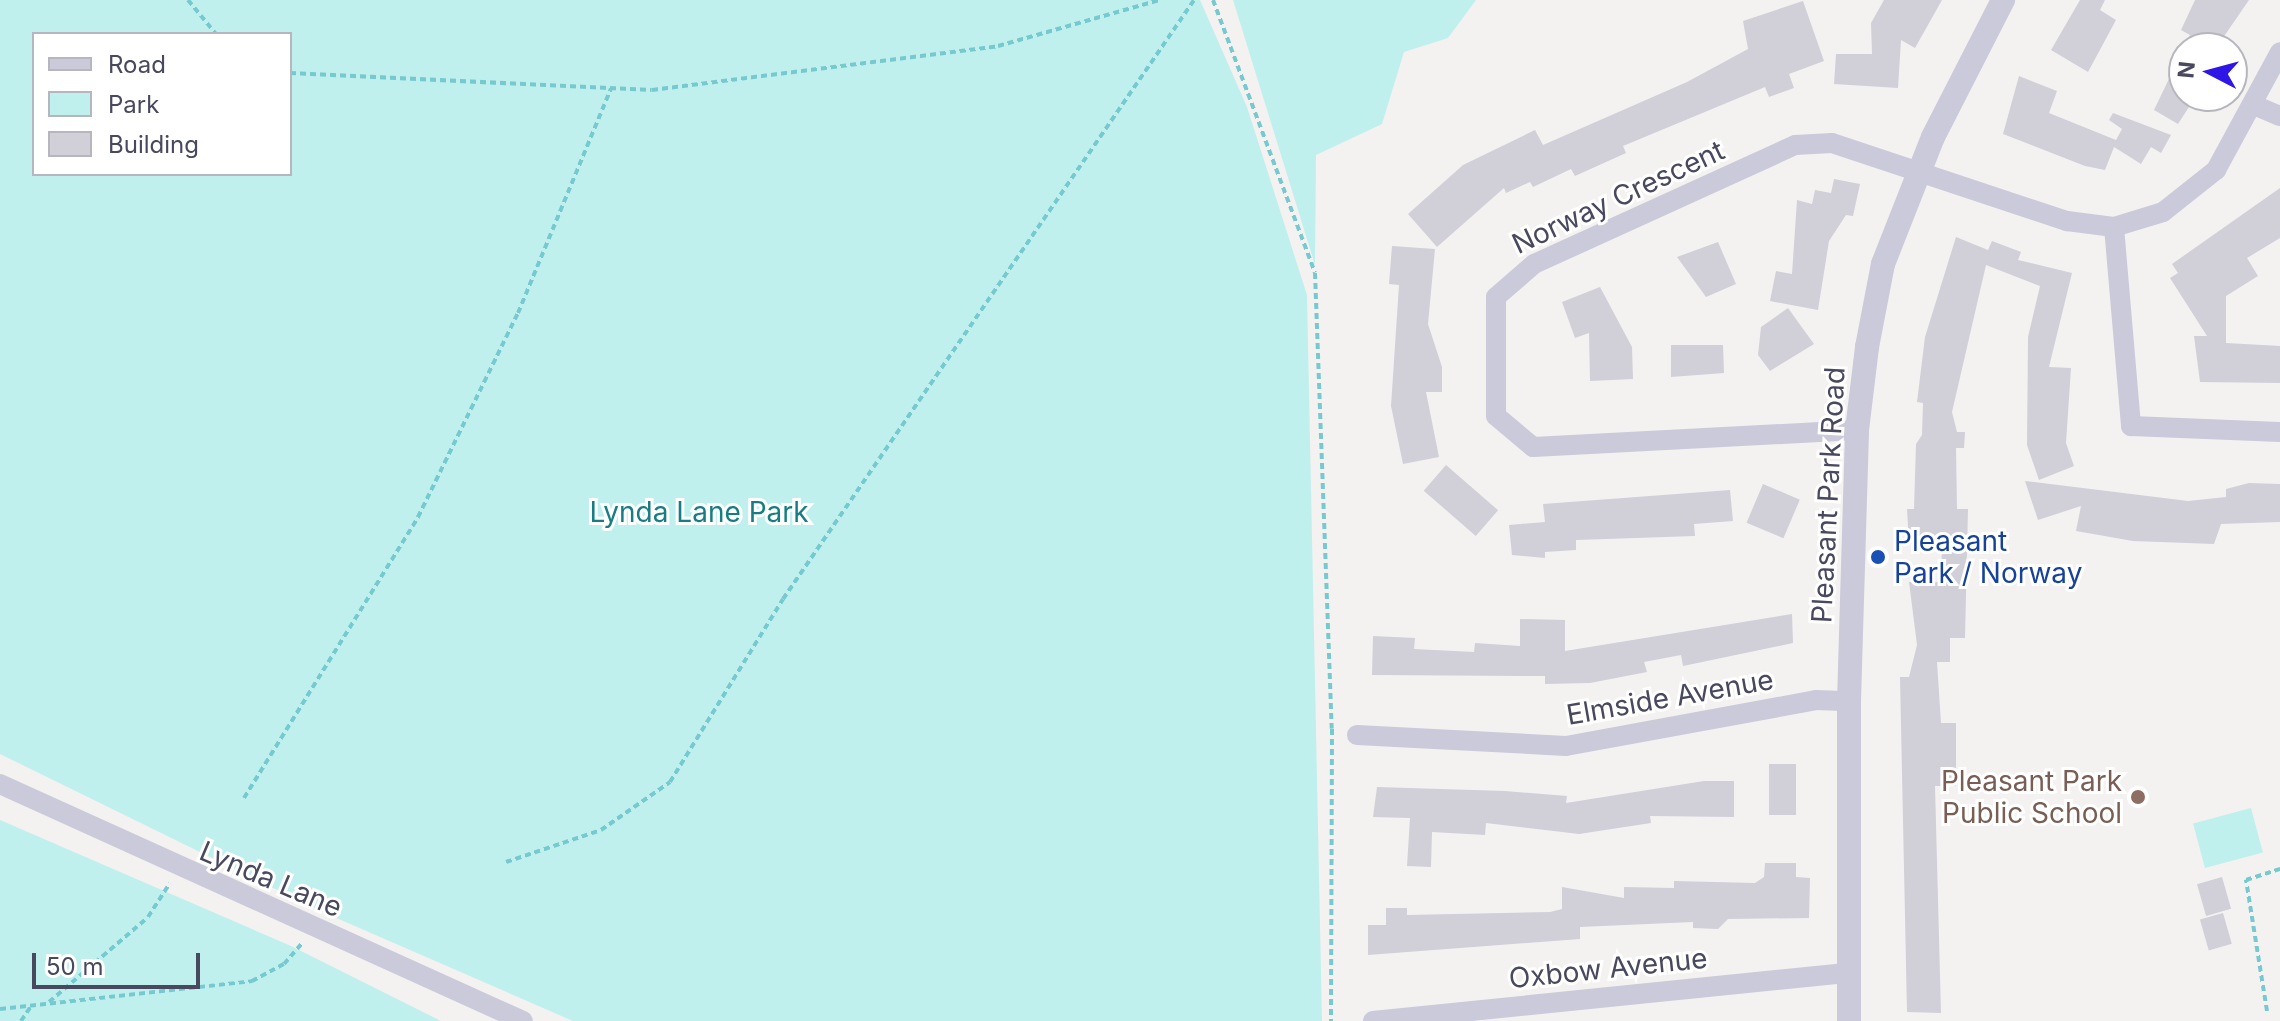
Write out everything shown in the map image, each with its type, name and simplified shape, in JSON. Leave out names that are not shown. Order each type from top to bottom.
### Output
[{"type":"street","name":"Pleasant Park Road","points":[[1849,1021],[1849,701],[1857,430],[1883,264],[1921,170],[2003,0]]},
{"type":"street","points":[[1921,170],[2067,221],[2114,227],[2163,212],[2216,170],[2254,105],[2280,52]]},
{"type":"street","points":[[2254,105],[2280,116]]},
{"type":"street","name":"Norway Crescent","points":[[1857,430],[1533,447],[1496,416],[1496,297],[1534,264],[1795,145],[1832,143],[1921,170]]},
{"type":"street","points":[[2114,227],[2131,426],[2280,432]]},
{"type":"street","name":"Elmside Avenue","points":[[1357,735],[1566,746],[1849,701]]},
{"type":"street","name":"Lynda Lane","points":[[0,784],[177,869],[523,1021]]},
{"type":"street","name":"Oxbow Avenue","points":[[1373,1021],[1849,973]]},
{"type":"path","points":[[188,0],[214,32]]},
{"type":"path","points":[[292,73],[611,89],[998,46],[1159,0]]},
{"type":"path","points":[[506,862],[601,830],[670,782],[783,599],[1194,0]]},
{"type":"path","points":[[1213,0],[1315,273],[1332,729],[1331,1021]]},
{"type":"path","points":[[244,798],[418,517],[518,313],[611,89]]},
{"type":"path","points":[[47,1003],[148,917],[177,869]]},
{"type":"path","points":[[2267,1011],[2246,880],[2280,869]]},
{"type":"path","points":[[0,1009],[252,981],[284,964],[312,927]]},
{"type":"path","points":[[21,1021],[32,1005]]},
{"type":"green space","name":"Lynda Lane Park","points":[[0,0],[1200,0],[1247,107],[1307,295],[1322,1021],[573,1021],[318,910],[0,754]]},
{"type":"green space","points":[[1233,0],[1476,0],[1448,38],[1404,52],[1382,124],[1316,155],[1315,265]]},
{"type":"green space","points":[[2251,808],[2263,852],[2205,868],[2193,824]]},
{"type":"green space","points":[[0,820],[291,946],[441,1021],[0,1021]]},
{"type":"building","points":[[1884,0],[1942,0],[1915,48],[1901,40],[1898,88],[1834,84],[1836,54],[1872,54],[1871,23]]},
{"type":"building","points":[[2080,0],[2105,0],[2100,10],[2116,20],[2088,72],[2051,50]]},
{"type":"building","points":[[2195,0],[2249,0],[2227,32],[2181,30]]},
{"type":"building","points":[[1803,1],[1824,61],[1789,74],[1794,88],[1769,97],[1765,87],[1623,146],[1626,153],[1575,176],[1571,169],[1533,187],[1530,182],[1506,193],[1504,188],[1437,247],[1408,214],[1463,165],[1535,130],[1543,145],[1687,82],[1748,49],[1743,21]]},
{"type":"building","points":[[2019,76],[2057,91],[2049,113],[2116,140],[2122,129],[2109,120],[2113,113],[2171,135],[2161,153],[2151,147],[2141,164],[2114,147],[2105,170],[2085,166],[2003,134]]},
{"type":"building","points":[[2168,81],[2168,112],[2186,112],[2178,124],[2154,110]]},
{"type":"building","points":[[1834,179],[1860,184],[1853,216],[1846,215],[1829,241],[1818,310],[1770,301],[1776,271],[1792,274],[1797,200],[1812,204],[1815,190],[1831,193]]},
{"type":"building","points":[[2280,188],[2280,238],[2247,258],[2258,276],[2226,296],[2226,343],[2280,346],[2280,383],[2200,382],[2194,336],[2207,336],[2170,278],[2178,273],[2172,264]]},
{"type":"building","points":[[1956,237],[1988,250],[1992,241],[2021,252],[2018,260],[2072,273],[2049,367],[2071,368],[2066,443],[2074,466],[2039,480],[2027,445],[2028,337],[2040,286],[1986,265],[1952,412],[1957,432],[1965,432],[1964,448],[1956,448],[1957,509],[1968,509],[1965,638],[1950,638],[1950,662],[1937,662],[1941,723],[1956,723],[1956,786],[1935,786],[1941,1013],[1907,1012],[1900,677],[1909,677],[1917,645],[1909,582],[1941,582],[1942,545],[1909,544],[1907,509],[1914,509],[1916,444],[1922,435],[1923,403],[1917,402],[1925,337]]},
{"type":"building","points":[[1718,242],[1736,284],[1706,297],[1677,257]]},
{"type":"building","points":[[1392,246],[1435,249],[1428,324],[1442,367],[1442,392],[1426,392],[1439,457],[1403,464],[1391,406],[1399,285],[1389,284]]},
{"type":"building","points":[[1600,287],[1632,347],[1633,379],[1590,381],[1589,333],[1575,338],[1562,302]]},
{"type":"building","points":[[1788,308],[1814,344],[1770,371],[1758,355],[1761,327]]},
{"type":"building","points":[[1671,345],[1723,345],[1724,373],[1671,377]]},
{"type":"building","points":[[1446,465],[1498,510],[1476,536],[1424,491]]},
{"type":"building","points":[[2025,481],[2188,501],[2226,497],[2226,489],[2249,483],[2280,484],[2280,522],[2221,524],[2214,544],[2133,541],[2076,531],[2081,506],[2038,520]]},
{"type":"building","points":[[1763,484],[1800,500],[1783,538],[1747,523]]},
{"type":"building","points":[[1730,490],[1733,521],[1694,524],[1695,536],[1576,540],[1576,550],[1545,552],[1545,558],[1512,555],[1509,525],[1545,522],[1543,504]]},
{"type":"building","points":[[1792,614],[1793,643],[1683,666],[1681,655],[1644,662],[1647,672],[1590,683],[1545,684],[1545,676],[1372,675],[1373,636],[1415,638],[1414,649],[1474,652],[1475,643],[1520,646],[1520,619],[1565,620],[1565,651]]},
{"type":"building","points":[[1769,764],[1796,764],[1796,815],[1769,815]]},
{"type":"building","points":[[1704,781],[1734,781],[1734,817],[1650,816],[1651,823],[1579,834],[1486,823],[1485,835],[1432,832],[1431,867],[1407,866],[1410,818],[1373,817],[1377,787],[1567,796],[1566,803]]},
{"type":"building","points":[[1765,863],[1796,863],[1796,877],[1810,878],[1809,918],[1728,919],[1718,929],[1693,928],[1693,922],[1580,927],[1580,939],[1368,955],[1368,925],[1386,925],[1386,908],[1407,908],[1407,915],[1550,912],[1562,909],[1562,887],[1624,898],[1624,887],[1674,888],[1674,881],[1755,883],[1764,877]]},
{"type":"building","points":[[2222,877],[2231,909],[2206,916],[2197,884]]},
{"type":"building","points":[[2223,913],[2232,944],[2209,950],[2200,920]]},
{"type":"place","name":"Pleasant Park / Norway","points":[[1878,557]]},
{"type":"place","name":"Pleasant Park Public School","points":[[2138,797]]}]
